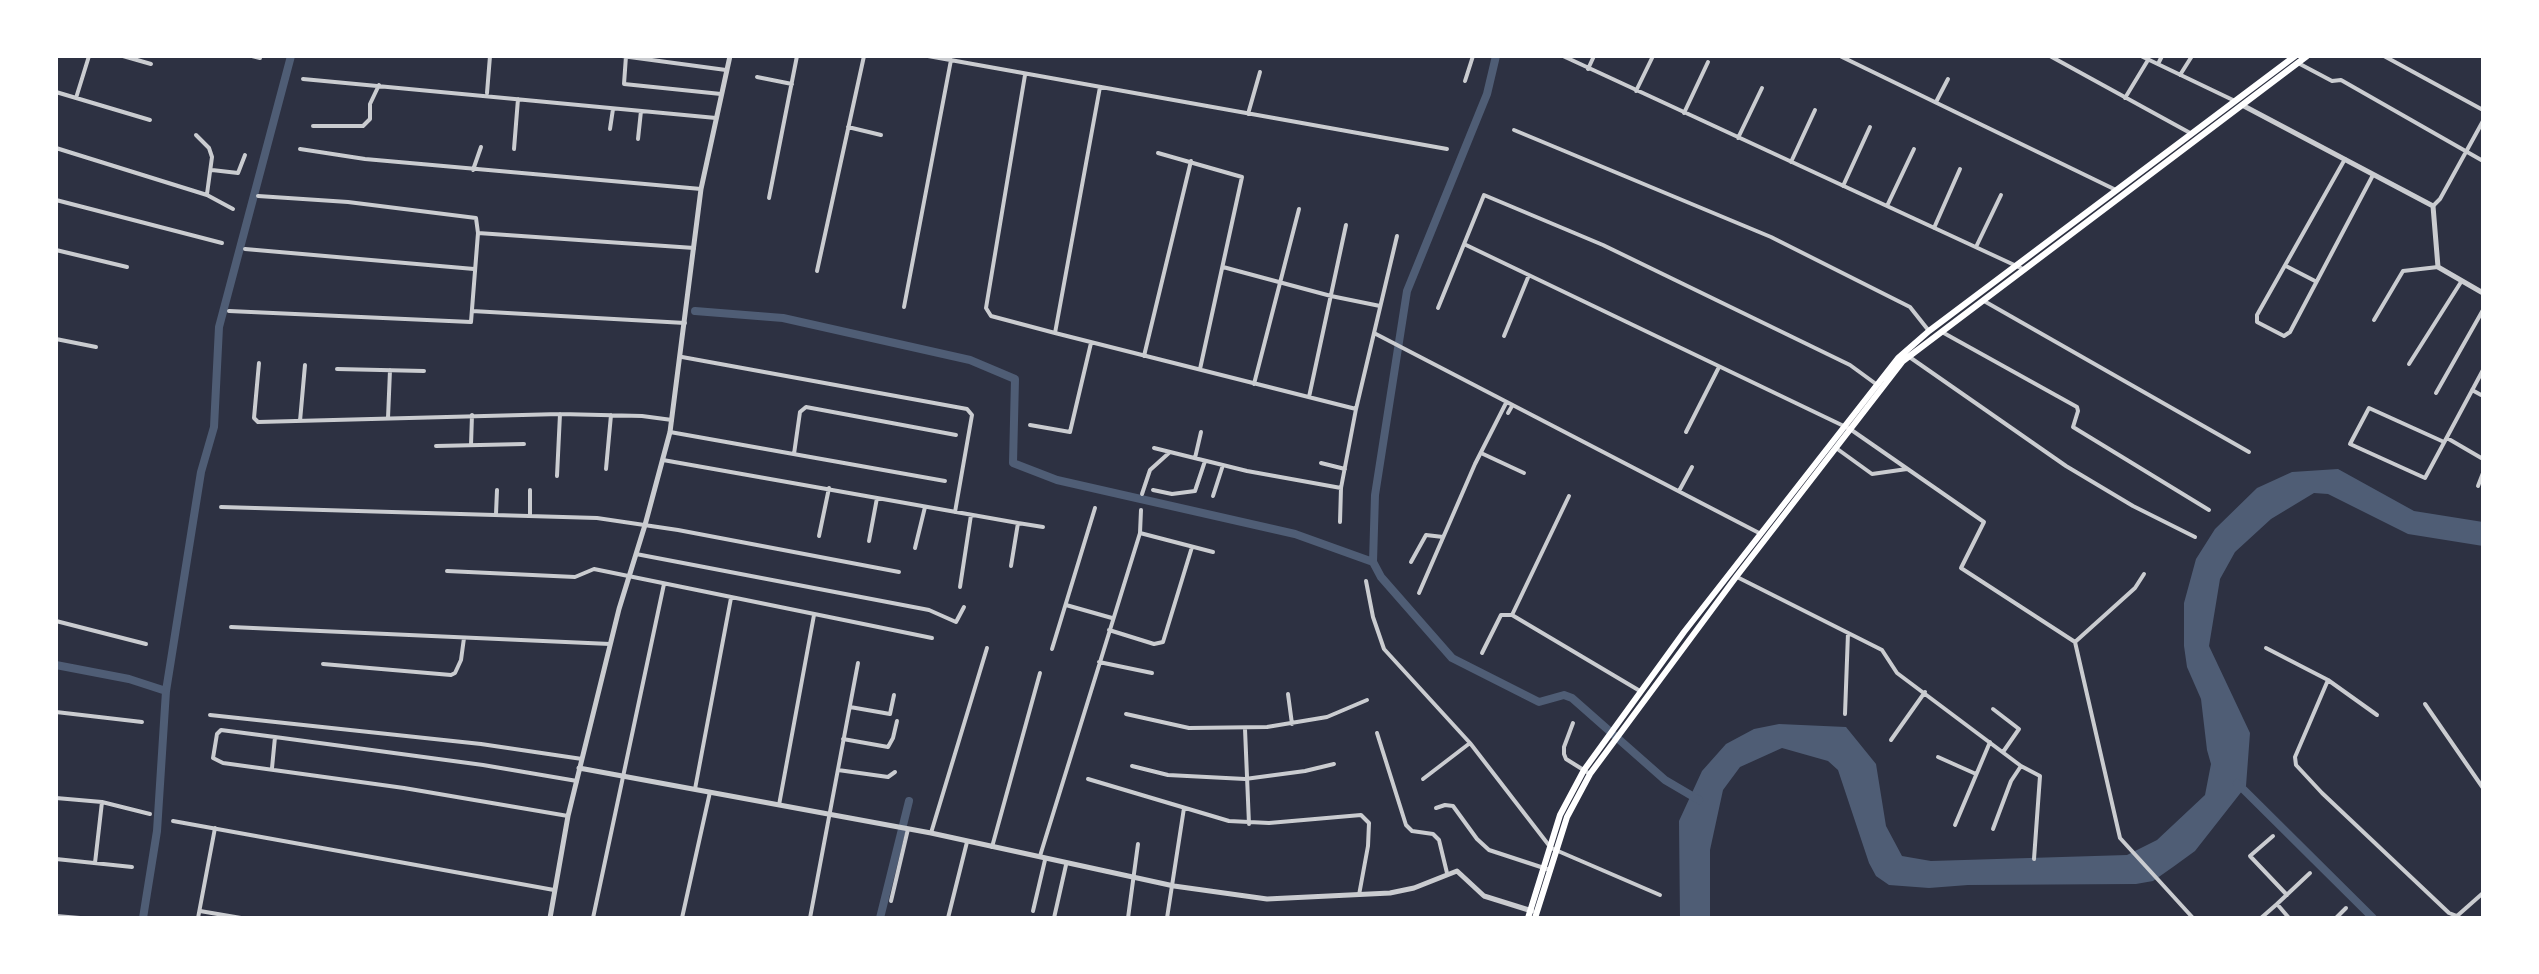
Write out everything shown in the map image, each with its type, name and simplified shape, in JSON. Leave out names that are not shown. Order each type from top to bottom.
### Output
[{"type":"main road","points":[[1879,386],[1930,334],[1940,331],[1983,300],[2020,267],[2125,195],[2238,103],[2297,59],[2307,56]]},
{"type":"main road","points":[[1532,915],[1554,850],[1587,772],[1903,352],[2020,267],[2117,190],[2195,136]]},
{"type":"main road","points":[[1644,693],[1736,577],[1764,535],[1836,448],[1847,428]]},
{"type":"street","points":[[76,98],[89,56]]},
{"type":"street","points":[[123,56],[151,64]]},
{"type":"street","points":[[252,56],[260,58]]},
{"type":"street","points":[[487,95],[490,56]]},
{"type":"street","points":[[721,94],[624,84],[624,56],[726,70]]},
{"type":"street","points":[[682,64],[683,56]]},
{"type":"street","points":[[550,918],[579,768],[610,644],[670,432],[682,357],[701,189],[730,56]]},
{"type":"street","points":[[769,198],[797,56]]},
{"type":"street","points":[[817,271],[864,56]]},
{"type":"street","points":[[928,56],[1447,149]]},
{"type":"street","points":[[1465,81],[1473,56]]},
{"type":"street","points":[[1563,56],[2020,267]]},
{"type":"street","points":[[1588,69],[1594,56]]},
{"type":"street","points":[[1636,91],[1653,56]]},
{"type":"street","points":[[1840,56],[2125,195]]},
{"type":"street","points":[[2050,56],[2195,136]]},
{"type":"street","points":[[2141,56],[2238,103],[2433,206]]},
{"type":"street","points":[[2158,64],[2162,56]]},
{"type":"street","points":[[2180,75],[2192,56]]},
{"type":"street","points":[[2384,56],[2483,110]]},
{"type":"street","points":[[2297,59],[2332,81],[2341,80],[2483,161]]},
{"type":"street","points":[[904,307],[951,60]]},
{"type":"street","points":[[2125,98],[2148,60]]},
{"type":"street","points":[[1684,113],[1708,62]]},
{"type":"street","points":[[1248,114],[1260,72]]},
{"type":"street","points":[[1025,75],[986,308],[991,316],[1356,409]]},
{"type":"street","points":[[757,77],[792,84]]},
{"type":"street","points":[[303,79],[716,118]]},
{"type":"street","points":[[1936,102],[1948,79]]},
{"type":"street","points":[[313,126],[363,126],[370,119],[370,104],[379,85]]},
{"type":"street","points":[[1055,333],[1100,87]]},
{"type":"street","points":[[1738,138],[1762,88]]},
{"type":"street","points":[[56,92],[150,120]]},
{"type":"street","points":[[514,149],[518,99]]},
{"type":"street","points":[[610,129],[613,109]]},
{"type":"street","points":[[1791,162],[1815,110]]},
{"type":"street","points":[[638,139],[641,111]]},
{"type":"street","points":[[2438,267],[2433,206],[2440,199],[2483,121]]},
{"type":"street","points":[[848,127],[881,135]]},
{"type":"street","points":[[1843,186],[1870,127]]},
{"type":"street","points":[[1514,130],[1771,237],[1910,307],[1930,334]]},
{"type":"street","points":[[196,135],[209,148],[212,170],[207,195]]},
{"type":"street","points":[[473,170],[481,147]]},
{"type":"street","points":[[56,148],[207,195],[233,209]]},
{"type":"street","points":[[300,149],[473,170],[701,189]]},
{"type":"street","points":[[1887,206],[1914,149]]},
{"type":"street","points":[[1158,153],[1242,177],[1200,369]]},
{"type":"street","points":[[212,170],[238,173],[245,155]]},
{"type":"street","points":[[2345,159],[2257,315],[2257,322],[2286,335],[2373,175]]},
{"type":"street","points":[[1144,356],[1191,161]]},
{"type":"street","points":[[1934,228],[1960,169]]},
{"type":"street","points":[[1438,308],[1484,195],[1603,245],[1850,365],[1879,386]]},
{"type":"street","points":[[1976,247],[2001,195]]},
{"type":"street","points":[[229,311],[471,322],[478,220],[471,216],[348,202],[258,196]]},
{"type":"street","points":[[56,200],[222,243]]},
{"type":"street","points":[[1254,384],[1299,209]]},
{"type":"street","points":[[1309,397],[1346,225]]},
{"type":"street","points":[[478,233],[694,248]]},
{"type":"street","points":[[1340,522],[1341,488],[1356,409],[1397,236]]},
{"type":"street","points":[[1464,244],[1847,428],[1984,522],[1961,568],[2075,642],[2120,838],[2193,918]]},
{"type":"street","points":[[245,249],[475,269]]},
{"type":"street","points":[[56,250],[127,267]]},
{"type":"street","points":[[2285,265],[2315,281]]},
{"type":"street","points":[[1223,267],[1380,306]]},
{"type":"street","points":[[2374,320],[2403,271],[2438,267],[2483,293]]},
{"type":"street","points":[[1504,336],[1529,275]]},
{"type":"street","points":[[2409,364],[2461,282]]},
{"type":"street","points":[[1983,300],[2249,452]]},
{"type":"street","points":[[2436,393],[2483,310]]},
{"type":"street","points":[[472,311],[685,323]]},
{"type":"street","points":[[1940,331],[2077,407],[2073,427],[2209,510]]},
{"type":"street","points":[[1374,333],[1764,535]]},
{"type":"street","points":[[56,340],[96,347]]},
{"type":"street","points":[[1030,425],[1070,432],[1091,343]]},
{"type":"street","points":[[1908,356],[2066,466],[2133,506],[2195,537]]},
{"type":"street","points":[[682,357],[967,409],[972,415],[955,512]]},
{"type":"street","points":[[259,363],[255,421],[560,414],[672,420]]},
{"type":"street","points":[[300,421],[305,365]]},
{"type":"street","points":[[1686,432],[1719,367]]},
{"type":"street","points":[[337,369],[424,371]]},
{"type":"street","points":[[388,418],[390,370]]},
{"type":"street","points":[[2483,370],[2445,440],[2423,479],[2350,444],[2369,408],[2445,440],[2483,459]]},
{"type":"street","points":[[2472,390],[2483,396]]},
{"type":"street","points":[[1508,413],[1509,404]]},
{"type":"street","points":[[1419,593],[1481,453],[1509,404]]},
{"type":"street","points":[[794,454],[800,412],[806,407],[956,435]]},
{"type":"street","points":[[557,476],[560,414]]},
{"type":"street","points":[[471,445],[472,415]]},
{"type":"street","points":[[606,469],[611,415]]},
{"type":"street","points":[[670,432],[945,481]]},
{"type":"street","points":[[1195,458],[1201,432]]},
{"type":"street","points":[[436,446],[524,444]]},
{"type":"street","points":[[1154,448],[1341,488]]},
{"type":"street","points":[[1836,448],[1872,474],[1907,469]]},
{"type":"street","points":[[1142,494],[1150,470],[1170,452]]},
{"type":"street","points":[[1481,453],[1524,473]]},
{"type":"street","points":[[663,460],[1043,527]]},
{"type":"street","points":[[1153,490],[1172,494],[1195,491],[1205,461]]},
{"type":"street","points":[[1321,463],[1345,469]]},
{"type":"street","points":[[1213,496],[1223,465]]},
{"type":"street","points":[[1679,491],[1692,467]]},
{"type":"street","points":[[2478,486],[2483,473]]},
{"type":"street","points":[[819,536],[829,488]]},
{"type":"street","points":[[496,514],[497,490]]},
{"type":"street","points":[[530,490],[530,516]]},
{"type":"street","points":[[1512,615],[1569,496]]},
{"type":"street","points":[[869,541],[877,498]]},
{"type":"street","points":[[221,507],[597,518],[899,572]]},
{"type":"street","points":[[915,548],[925,507]]},
{"type":"street","points":[[1052,649],[1095,508]]},
{"type":"street","points":[[1033,911],[1042,859],[1140,533],[1141,510]]},
{"type":"street","points":[[960,587],[971,515]]},
{"type":"street","points":[[1011,566],[1018,523]]},
{"type":"street","points":[[1140,533],[1213,552]]},
{"type":"street","points":[[1411,562],[1426,535],[1443,537]]},
{"type":"street","points":[[1109,630],[1154,644],[1163,642],[1192,547]]},
{"type":"street","points":[[636,554],[929,610],[956,622],[964,607]]},
{"type":"street","points":[[447,571],[575,577],[594,569],[932,638]]},
{"type":"street","points":[[2075,642],[2135,588],[2144,574]]},
{"type":"street","points":[[1736,577],[1882,650],[1893,668],[2021,766],[2041,777],[2034,859]]},
{"type":"street","points":[[1366,581],[1373,617],[1384,649],[1470,743],[1554,850],[1660,895]]},
{"type":"street","points":[[593,918],[665,583]]},
{"type":"street","points":[[695,789],[731,598]]},
{"type":"street","points":[[1066,605],[1112,618]]},
{"type":"street","points":[[779,805],[814,615]]},
{"type":"street","points":[[1482,653],[1501,615],[1512,615],[1644,693]]},
{"type":"street","points":[[56,621],[146,644]]},
{"type":"street","points":[[231,627],[610,644]]},
{"type":"street","points":[[1845,714],[1848,633]]},
{"type":"street","points":[[323,664],[451,675],[461,660],[464,638]]},
{"type":"street","points":[[931,833],[987,648]]},
{"type":"street","points":[[2266,648],[2328,680],[2377,715]]},
{"type":"street","points":[[1099,662],[1152,673]]},
{"type":"street","points":[[810,918],[858,663]]},
{"type":"street","points":[[992,847],[1040,673]]},
{"type":"street","points":[[2328,680],[2295,757],[2296,765],[2449,913],[2457,916],[2483,893]]},
{"type":"street","points":[[1891,740],[1925,692]]},
{"type":"street","points":[[1288,694],[1292,724]]},
{"type":"street","points":[[850,707],[890,714],[894,695]]},
{"type":"street","points":[[1126,714],[1189,728],[1245,729],[1327,717],[1367,700]]},
{"type":"street","points":[[2425,704],[2482,786]]},
{"type":"street","points":[[1993,709],[2019,729],[2003,752]]},
{"type":"street","points":[[56,712],[142,722]]},
{"type":"street","points":[[210,715],[481,744],[582,759]]},
{"type":"street","points":[[843,739],[888,747],[897,721]]},
{"type":"street","points":[[1573,723],[1564,754],[1566,759],[1587,772]]},
{"type":"street","points":[[1245,729],[1249,824]]},
{"type":"street","points":[[568,816],[272,768],[223,763],[213,758],[219,730],[483,765],[577,781]]},
{"type":"street","points":[[1377,733],[1406,825],[1412,831],[1433,834],[1439,840],[1447,873]]},
{"type":"street","points":[[272,768],[275,737]]},
{"type":"street","points":[[1955,825],[1990,742]]},
{"type":"street","points":[[1423,779],[1470,743]]},
{"type":"street","points":[[1938,757],[1976,774]]},
{"type":"street","points":[[1132,766],[1168,775],[1245,779],[1334,764]]},
{"type":"street","points":[[1993,829],[2011,781],[2021,766]]},
{"type":"street","points":[[579,768],[931,833],[1066,865],[1174,886],[1267,899],[1359,895],[1414,888],[1447,873],[1461,873],[1484,896],[1532,915]]},
{"type":"street","points":[[838,770],[888,777],[895,772]]},
{"type":"street","points":[[1088,779],[1229,821],[1249,824],[1361,815],[1369,826],[1359,895]]},
{"type":"street","points":[[682,918],[710,792]]},
{"type":"street","points":[[56,798],[102,802],[150,814]]},
{"type":"street","points":[[95,863],[102,802]]},
{"type":"street","points":[[1436,808],[1453,806],[1489,850],[1547,869]]},
{"type":"street","points":[[1167,918],[1184,808]]},
{"type":"street","points":[[173,821],[554,890]]},
{"type":"street","points":[[198,918],[215,828]]},
{"type":"street","points":[[891,901],[907,829]]},
{"type":"street","points":[[2273,836],[2250,856],[2287,895]]},
{"type":"street","points":[[948,918],[967,842]]},
{"type":"street","points":[[1128,918],[1138,844]]},
{"type":"street","points":[[56,859],[132,867]]},
{"type":"street","points":[[1054,918],[1066,865]]},
{"type":"street","points":[[2261,918],[2310,873]]},
{"type":"street","points":[[2277,904],[2289,918]]},
{"type":"street","points":[[2336,918],[2346,908]]},
{"type":"street","points":[[199,911],[241,918]]},
{"type":"street","points":[[56,916],[80,918]]},
{"type":"water","points":[[2338,469],[2414,511],[2483,522],[2483,546],[2408,534],[2328,494],[2314,493],[2271,519],[2235,552],[2220,579],[2209,646],[2250,733],[2246,786],[2195,851],[2153,881],[2136,884],[1929,888],[1889,885],[1876,876],[1869,863],[1838,770],[1828,761],[1782,748],[1740,767],[1723,790],[1710,850],[1710,918],[1680,918],[1679,821],[1702,771],[1726,744],[1754,729],[1779,724],[1846,727],[1876,764],[1886,826],[1902,856],[1931,861],[2127,855],[2157,840],[2205,795],[2211,764],[2201,699],[2187,667],[2184,646],[2184,603],[2196,559],[2215,529],[2257,488],[2292,472]]},
{"type":"waterway","points":[[143,918],[157,831],[166,691],[201,472],[214,427],[219,327],[291,56]]},
{"type":"waterway","points":[[1373,562],[1375,495],[1407,291],[1487,94],[1496,56]]},
{"type":"waterway","points":[[695,311],[783,318],[970,360],[1015,379],[1013,463],[1057,480],[1295,534],[1373,562],[1381,577],[1452,658],[1539,702],[1564,695],[1572,698],[1665,780],[1699,800]]},
{"type":"waterway","points":[[56,665],[129,679],[166,691]]},
{"type":"waterway","points":[[2237,783],[2373,918]]},
{"type":"waterway","points":[[880,918],[909,801]]}]
